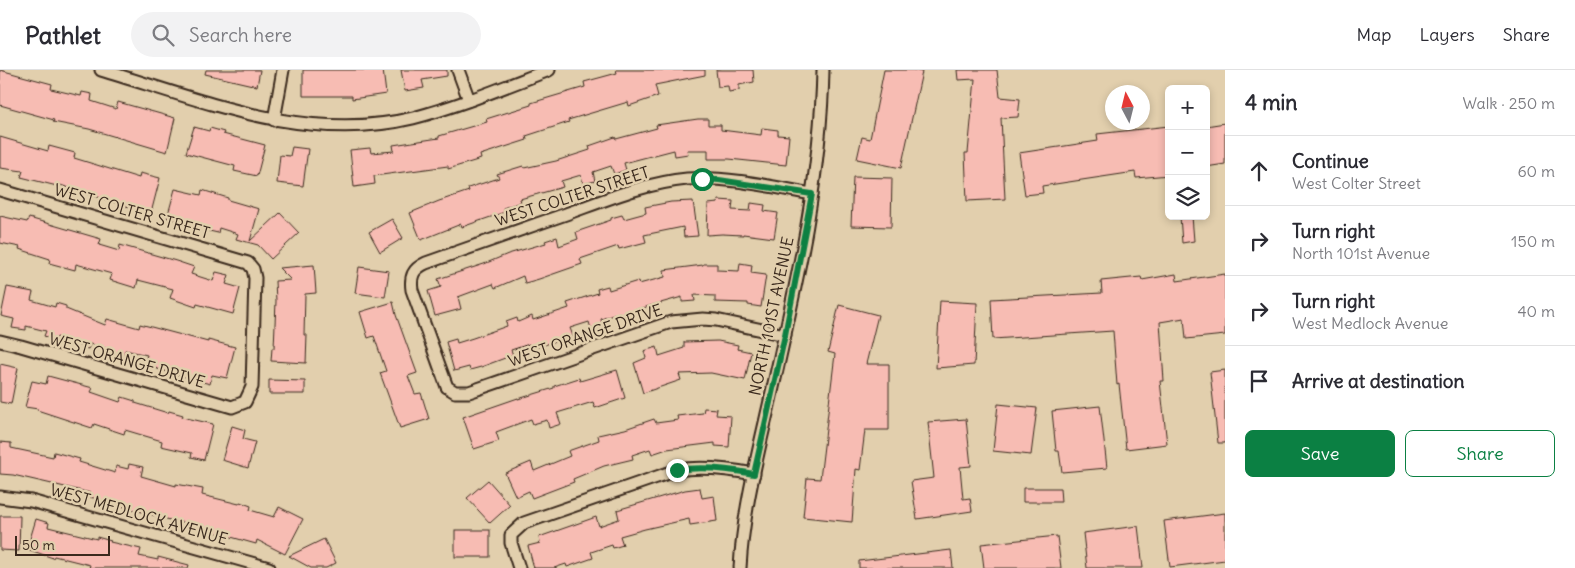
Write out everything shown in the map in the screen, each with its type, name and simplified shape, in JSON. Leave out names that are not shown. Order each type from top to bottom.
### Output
[{"type":"street","points":[[102,70],[246,114],[274,120],[328,126],[356,126],[411,118],[469,100],[549,70]]},
{"type":"street","points":[[274,120],[283,70]]},
{"type":"street","points":[[458,70],[469,100]]},
{"type":"street","name":"NORTH 101ST AVENUE","points":[[740,568],[754,474],[785,335],[812,194],[823,70]]},
{"type":"street","name":"WEST COLTER STREET","points":[[455,392],[447,387],[412,290],[411,276],[418,267],[651,185],[702,179],[812,194]]},
{"type":"street","name":"WEST COLTER STREET","points":[[0,190],[248,263],[253,269],[255,278],[252,387],[245,402]]},
{"type":"street","name":"WEST ORANGE DRIVE","points":[[455,392],[469,392],[671,322],[703,318],[785,335]]},
{"type":"street","name":"WEST ORANGE DRIVE","points":[[0,341],[232,407],[245,402]]},
{"type":"street","points":[[519,568],[511,543],[511,535],[524,523],[677,470],[703,468],[734,470],[754,474]]},
{"type":"street","name":"WEST MEDLOCK AVENUE","points":[[0,497],[31,501],[269,568]]},
{"type":"building","points":[[0,70],[52,84],[51,89],[81,96],[82,92],[92,94],[91,101],[116,109],[118,102],[175,118],[167,152],[89,129],[53,122],[54,120],[0,105]]},
{"type":"building","points":[[206,70],[260,70],[257,86],[205,74]]},
{"type":"building","points":[[303,70],[383,70],[386,94],[352,99],[352,96],[303,96]]},
{"type":"building","points":[[401,70],[447,70],[447,76],[422,80],[424,88],[405,91]]},
{"type":"building","points":[[616,70],[705,70],[705,75],[655,85],[658,96],[629,106],[628,102],[568,120],[569,122],[526,136],[527,140],[480,155],[481,159],[448,169],[448,166],[374,176],[375,184],[354,187],[350,150],[370,148],[371,153],[394,151],[393,145],[439,138],[439,136],[487,122],[486,119],[531,105],[531,103],[585,87],[584,82],[617,73]]},
{"type":"building","points":[[716,70],[753,70],[754,82],[739,85],[739,90],[729,92],[728,86],[718,87]]},
{"type":"building","points":[[884,70],[913,70],[922,72],[901,168],[857,159],[862,137],[870,139]]},
{"type":"building","points":[[957,70],[997,70],[1000,97],[1020,99],[1018,117],[1001,118],[1005,199],[967,201],[965,153],[968,153],[975,79],[958,80]]},
{"type":"building","points":[[708,119],[708,125],[721,125],[721,130],[761,135],[762,128],[778,130],[778,135],[789,136],[786,165],[729,159],[708,159],[708,150],[687,150],[688,154],[675,156],[674,150],[624,163],[626,170],[614,174],[611,166],[593,172],[595,181],[583,184],[581,175],[561,181],[563,187],[520,199],[521,202],[503,208],[505,212],[462,227],[461,224],[421,240],[410,213],[469,191],[468,188],[499,178],[497,174],[523,166],[524,168],[556,161],[590,150],[589,146],[615,137],[616,139],[657,128],[656,125]]},
{"type":"building","points":[[1225,123],[1225,164],[1210,166],[1210,125]]},
{"type":"building","points":[[1165,126],[1165,175],[1136,178],[1135,172],[1042,186],[1043,193],[1025,195],[1019,153],[1098,141],[1097,134],[1150,130],[1150,128]]},
{"type":"building","points":[[194,127],[209,131],[210,128],[224,132],[223,134],[265,145],[257,176],[234,171],[235,166],[186,153]]},
{"type":"building","points":[[0,137],[48,151],[49,146],[75,153],[74,158],[139,178],[140,173],[160,178],[151,213],[57,184],[57,186],[21,177],[23,171],[0,168]]},
{"type":"building","points":[[292,147],[308,149],[303,186],[277,183],[280,155],[290,156]]},
{"type":"building","points":[[853,177],[892,178],[891,227],[851,226]]},
{"type":"building","points":[[175,189],[201,195],[202,190],[259,209],[250,241],[280,213],[299,233],[271,259],[258,245],[236,239],[238,234],[219,228],[218,233],[167,218]]},
{"type":"building","points":[[719,200],[733,201],[732,210],[750,211],[751,203],[765,205],[764,211],[778,213],[774,238],[743,234],[707,235],[708,204],[718,203]]},
{"type":"building","points":[[693,201],[698,236],[684,237],[683,227],[644,235],[646,242],[619,249],[618,246],[580,259],[582,264],[539,279],[525,283],[523,276],[495,288],[493,284],[458,297],[461,309],[435,316],[428,291],[441,287],[438,279],[508,254],[546,243],[545,241],[557,237],[559,246],[578,239],[576,232],[611,220],[611,218],[622,215],[624,219],[646,213],[645,207],[671,202]]},
{"type":"building","points":[[0,216],[27,222],[29,218],[101,239],[99,245],[119,251],[120,245],[176,261],[194,267],[191,274],[213,281],[216,272],[229,275],[226,284],[240,288],[233,314],[197,304],[196,307],[170,298],[173,289],[138,280],[136,288],[110,280],[112,274],[76,264],[75,270],[49,263],[50,259],[19,249],[20,247],[0,243]]},
{"type":"building","points":[[392,219],[403,238],[380,252],[369,232]]},
{"type":"building","points":[[1180,220],[1192,220],[1194,241],[1182,243]]},
{"type":"building","points":[[740,263],[752,265],[751,273],[766,275],[761,307],[748,305],[748,303],[715,302],[715,296],[694,295],[695,301],[682,302],[682,297],[632,311],[633,314],[620,317],[619,313],[601,319],[602,325],[591,329],[589,322],[570,328],[573,336],[531,349],[529,344],[511,350],[513,355],[481,367],[470,370],[469,367],[454,371],[446,342],[456,339],[457,343],[473,338],[507,326],[506,322],[517,318],[518,322],[532,316],[533,320],[569,308],[567,303],[598,293],[597,289],[608,286],[609,290],[638,281],[639,284],[665,277],[664,270],[703,264],[717,264],[717,270],[739,271]]},
{"type":"building","points":[[314,265],[316,293],[305,294],[304,335],[307,335],[306,363],[271,361],[272,348],[274,348],[275,281],[291,280],[279,268]]},
{"type":"building","points":[[359,267],[389,271],[385,297],[355,293]]},
{"type":"building","points":[[1176,274],[1177,281],[1225,274],[1225,335],[1186,339],[1184,318],[1160,322],[1164,381],[1160,381],[1167,444],[1126,449],[1119,384],[1117,385],[1113,331],[993,339],[991,299],[1102,293],[1101,281],[1141,277],[1142,280]]},
{"type":"building","points":[[7,287],[33,292],[31,300],[55,307],[56,303],[66,306],[66,309],[105,325],[107,319],[139,328],[140,324],[235,347],[227,378],[212,375],[210,384],[144,365],[147,355],[125,350],[123,359],[110,355],[112,350],[90,344],[88,349],[57,337],[56,340],[44,336],[46,331],[26,326],[26,330],[12,328],[14,319],[1,316]]},
{"type":"building","points":[[940,301],[977,303],[974,365],[936,368]]},
{"type":"building","points":[[393,302],[417,373],[408,376],[415,394],[421,393],[429,419],[400,428],[380,373],[386,371],[374,336],[368,338],[360,312]]},
{"type":"building","points":[[839,305],[878,315],[866,364],[889,364],[889,430],[865,430],[860,470],[856,469],[852,522],[803,517],[807,478],[820,479],[835,354],[828,352]]},
{"type":"building","points":[[718,341],[738,345],[737,349],[751,352],[745,380],[711,373],[679,374],[681,380],[643,393],[634,363],[646,358],[644,351],[657,347],[659,356],[684,348],[684,342]]},
{"type":"building","points":[[0,364],[18,368],[11,404],[0,402]]},
{"type":"building","points":[[617,370],[625,398],[595,408],[593,402],[557,413],[561,424],[549,428],[547,420],[533,424],[531,419],[496,432],[499,441],[474,449],[463,417],[554,388],[554,386],[579,378],[580,381]]},
{"type":"building","points":[[1225,370],[1225,443],[1218,443],[1210,372]]},
{"type":"building","points":[[48,376],[93,388],[91,392],[120,402],[122,397],[168,413],[169,411],[183,415],[182,417],[213,424],[204,460],[191,457],[192,453],[161,446],[162,441],[125,430],[124,434],[94,424],[92,428],[38,409],[25,407],[32,381],[46,384]]},
{"type":"building","points":[[269,380],[305,381],[305,394],[269,394]]},
{"type":"building","points":[[998,404],[1037,408],[1031,455],[993,451]]},
{"type":"building","points":[[1100,406],[1107,468],[1062,472],[1059,451],[1056,451],[1052,411]]},
{"type":"building","points":[[704,408],[717,409],[716,415],[731,416],[729,447],[715,446],[715,443],[667,449],[652,454],[650,449],[632,455],[633,459],[604,466],[573,479],[574,482],[532,498],[529,491],[516,497],[505,473],[531,462],[534,471],[570,456],[568,451],[599,440],[598,435],[625,429],[654,419],[656,423],[678,420],[677,416],[703,413]]},
{"type":"building","points":[[966,419],[971,466],[960,467],[963,499],[970,498],[972,511],[917,519],[911,481],[934,478],[928,422]]},
{"type":"building","points":[[232,426],[245,430],[243,439],[255,442],[248,468],[222,460]]},
{"type":"building","points":[[0,442],[11,443],[11,448],[53,457],[54,452],[80,459],[79,462],[115,473],[116,466],[128,469],[129,464],[143,467],[141,476],[176,486],[176,484],[203,489],[202,495],[239,504],[240,502],[251,506],[250,510],[274,517],[279,507],[303,519],[285,554],[257,540],[256,544],[199,528],[200,526],[170,520],[90,497],[91,493],[13,475],[0,474]]},
{"type":"building","points":[[488,480],[510,505],[490,523],[467,498]]},
{"type":"building","points":[[700,488],[702,498],[714,496],[717,521],[690,525],[689,519],[645,529],[620,536],[623,545],[613,548],[612,545],[591,552],[593,558],[567,567],[566,564],[554,568],[534,568],[528,546],[540,543],[539,537],[596,517],[599,526],[619,519],[617,510],[685,490]]},
{"type":"building","points":[[1023,488],[1060,488],[1061,502],[1023,502]]},
{"type":"building","points":[[1225,513],[1225,560],[1170,567],[1164,521]]},
{"type":"building","points":[[0,516],[20,516],[19,551],[0,550]]},
{"type":"building","points":[[36,519],[49,523],[48,527],[97,539],[97,537],[141,549],[139,556],[158,560],[158,557],[189,565],[188,568],[89,568],[90,565],[54,556],[53,558],[27,549]]},
{"type":"building","points":[[1138,526],[1143,568],[1087,568],[1083,533]]},
{"type":"building","points":[[455,530],[490,530],[490,557],[455,557]]},
{"type":"building","points":[[1057,536],[1061,568],[984,568],[981,544]]},
{"type":"building","points":[[324,539],[336,563],[326,568],[311,568],[289,556]]},
{"type":"building","points":[[951,550],[953,568],[859,568],[859,561]]},
{"type":"route","points":[[677,470],[703,468],[734,470],[754,474],[785,335],[812,194],[702,179]]}]
